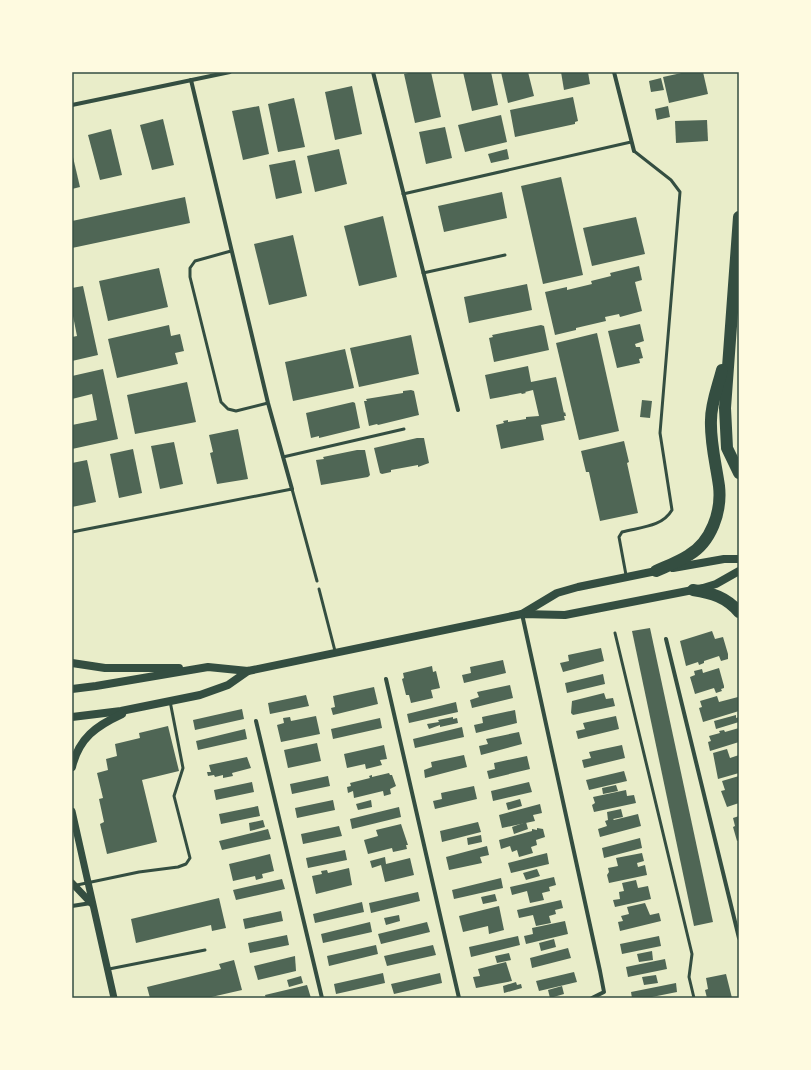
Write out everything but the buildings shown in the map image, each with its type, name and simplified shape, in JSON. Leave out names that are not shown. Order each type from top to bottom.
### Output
[{"type":"highway","points":[[739,217],[729,345],[725,427],[727,448],[739,473]]},
{"type":"highway","points":[[656,571],[690,554],[709,535],[715,521],[719,505],[719,488],[714,459],[711,420],[713,404],[729,345]]},
{"type":"highway","points":[[693,590],[712,593],[723,598],[739,612]]},
{"type":"main road","points":[[522,614],[557,594],[578,587],[701,562],[739,559]]},
{"type":"main road","points":[[72,663],[105,668],[208,668],[248,672],[522,614],[565,615],[693,590],[716,584],[739,571]]},
{"type":"main road","points":[[72,689],[208,668]]},
{"type":"main road","points":[[72,717],[132,709],[200,695],[228,685],[248,672]]},
{"type":"main road","points":[[72,768],[78,750],[92,731],[132,709]]},
{"type":"street","points":[[72,105],[230,72]]},
{"type":"street","points":[[373,72],[458,410]]},
{"type":"street","points":[[614,72],[634,151]]},
{"type":"street","points":[[191,80],[268,403],[292,489]]},
{"type":"street","points":[[522,614],[604,992],[592,998]]},
{"type":"street","points":[[666,638],[739,938]]},
{"type":"street","points":[[386,678],[459,998]]},
{"type":"street","points":[[256,721],[322,998]]},
{"type":"street","points":[[72,811],[91,903],[114,998]]},
{"type":"street","points":[[73,884],[91,903]]},
{"type":"street","points":[[72,906],[91,903]]},
{"type":"lane","points":[[404,194],[631,142]]},
{"type":"lane","points":[[627,577],[619,537],[622,532],[660,523],[667,518],[672,510],[660,433],[680,192],[671,180],[634,151]]},
{"type":"lane","points":[[231,251],[194,260],[190,268],[192,285],[221,402],[228,409],[236,411],[268,403]]},
{"type":"lane","points":[[423,273],[505,255]]},
{"type":"lane","points":[[283,457],[404,429]]},
{"type":"lane","points":[[72,532],[292,489],[317,581]]},
{"type":"lane","points":[[319,589],[336,653]]},
{"type":"lane","points":[[615,633],[692,954],[689,977],[694,998]]},
{"type":"lane","points":[[73,884],[87,883],[138,872],[178,867],[186,864],[190,858],[174,796],[184,768],[170,701]]},
{"type":"lane","points":[[107,969],[205,950]]}]
